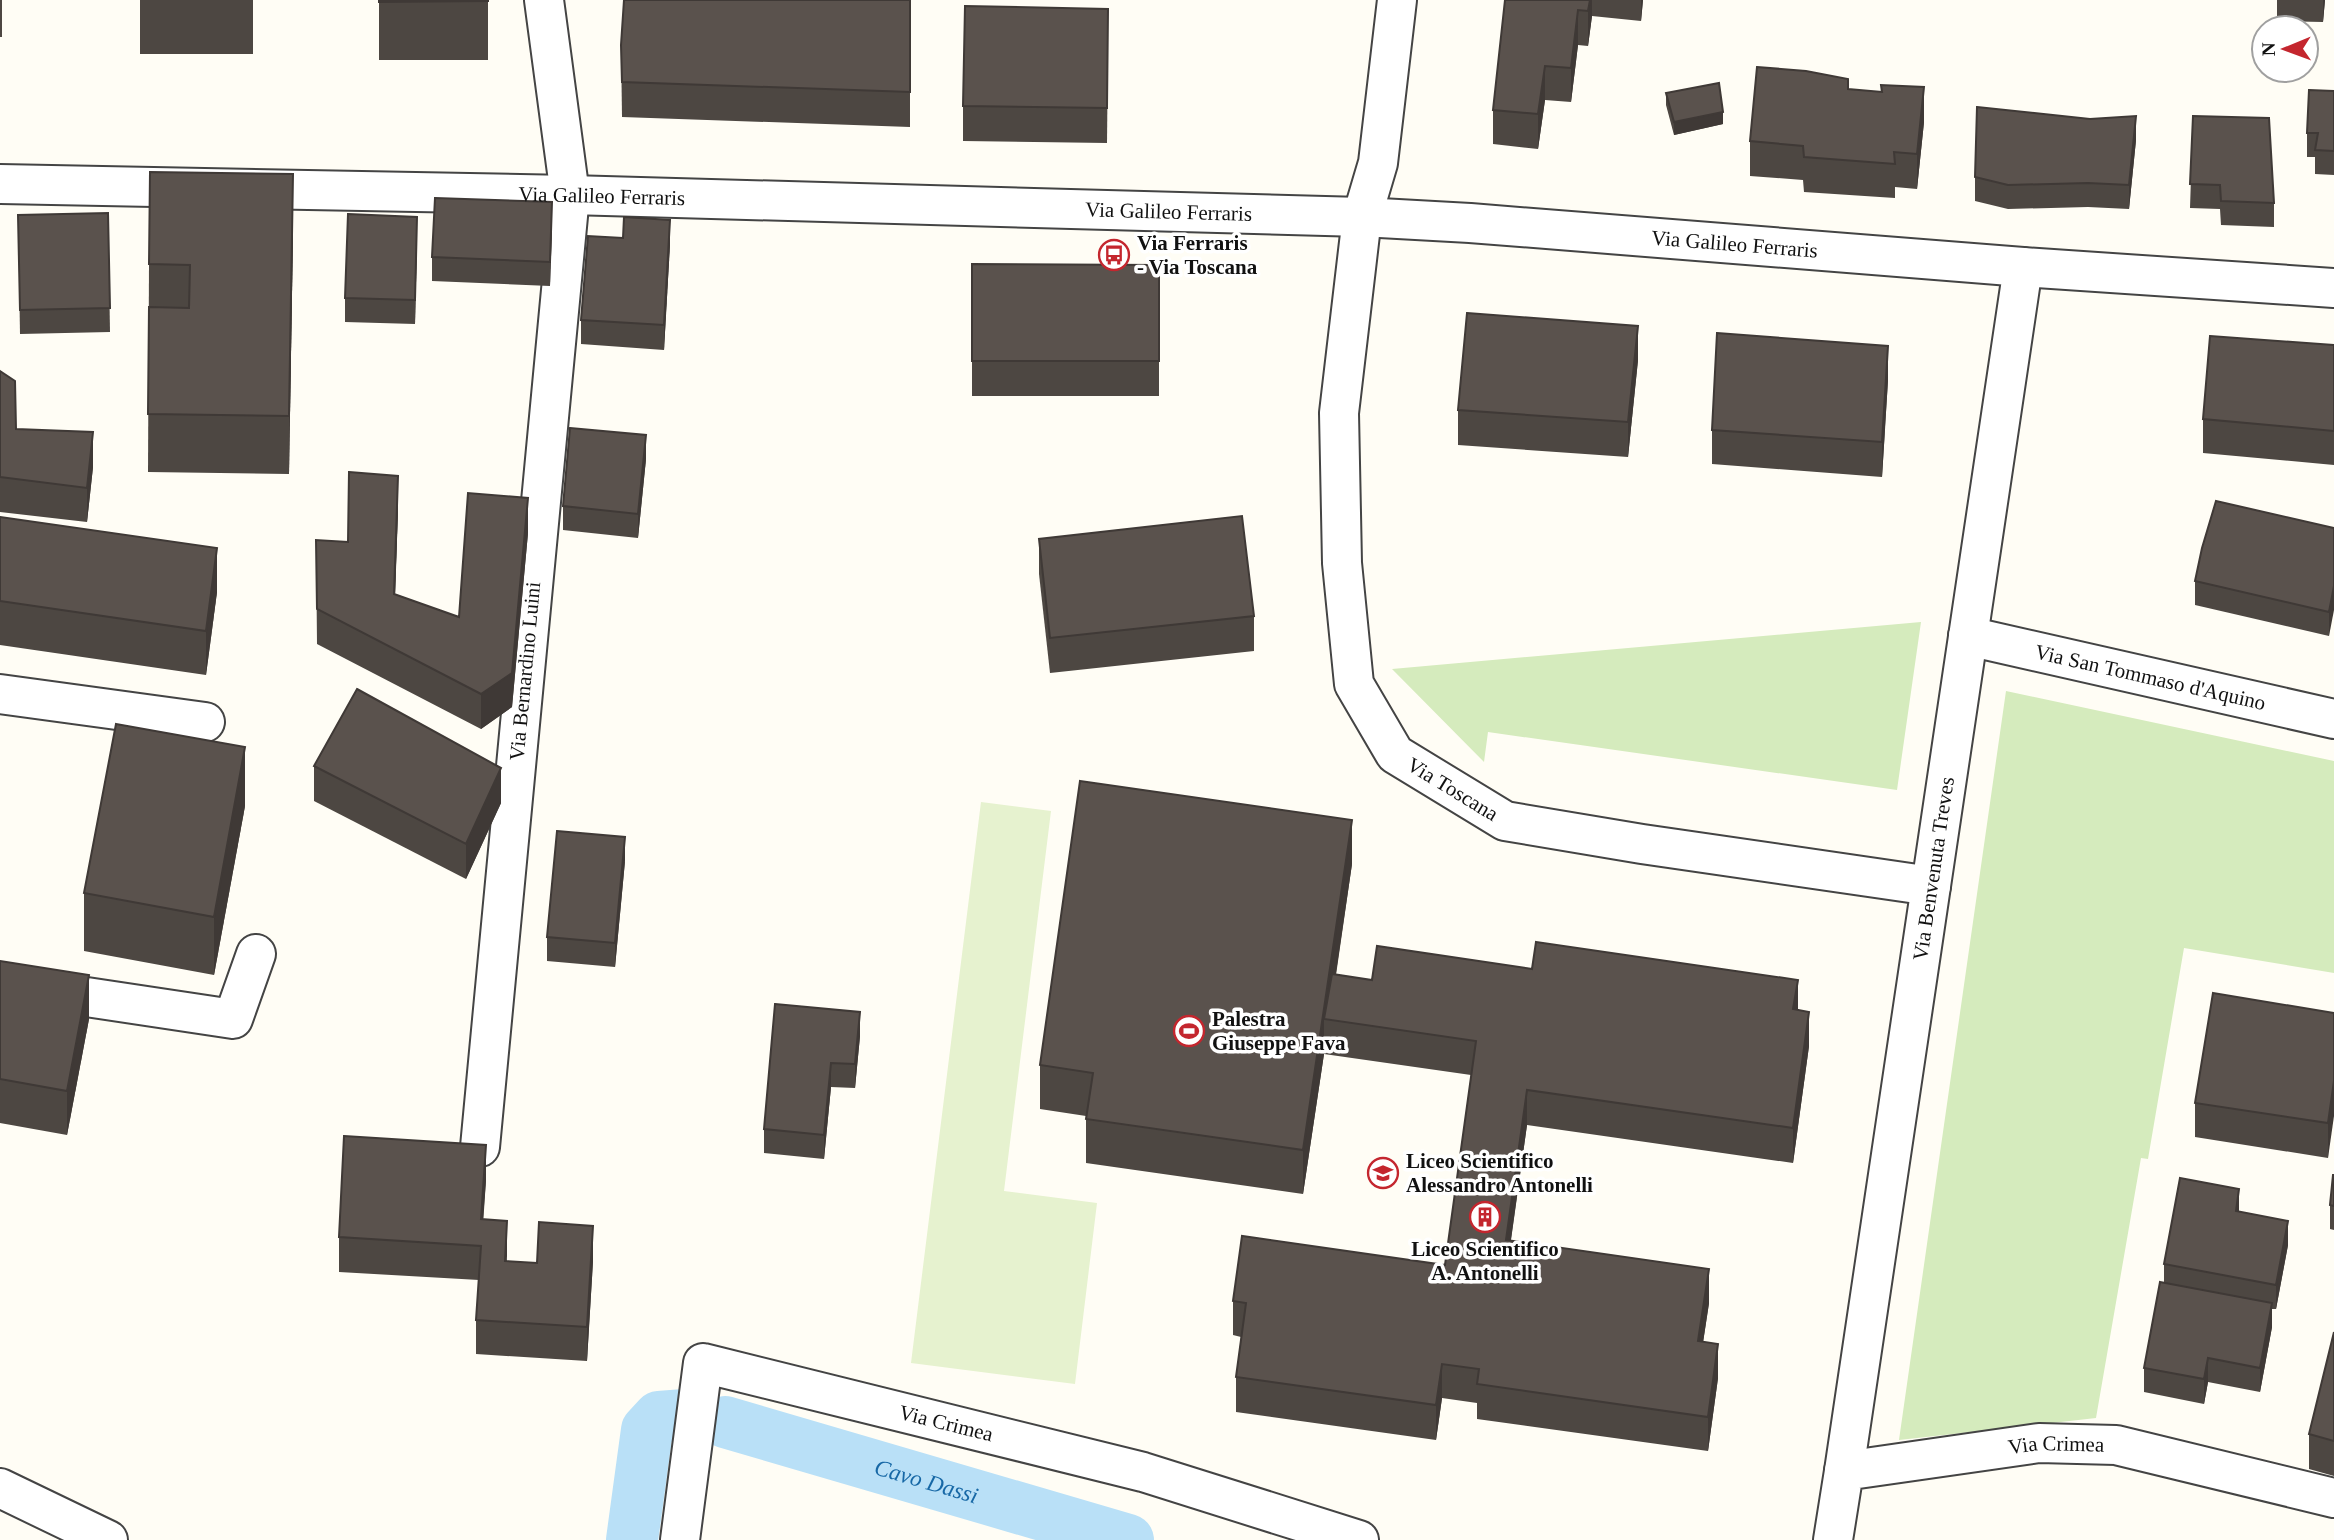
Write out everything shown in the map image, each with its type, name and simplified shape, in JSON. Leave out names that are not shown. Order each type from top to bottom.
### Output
[{"type":"street","name":"Via Bernardino Luini","points":[[480,1147],[570,195],[544,0]]},
{"type":"street","name":"Via Toscana","points":[[1397,0],[1378,163],[1362,217],[1339,413],[1342,563],[1354,684],[1395,754],[1505,821],[1642,845],[1931,886]]},
{"type":"street","name":"Via Galileo Ferraris","points":[[0,184],[570,195],[1362,217],[2334,288]]},
{"type":"street","name":"Via Benvenuta Treves","points":[[1844,1471],[2023,267]]},
{"type":"street","name":"Via San Tommaso d'Aquino","points":[[1968,636],[2334,719]]},
{"type":"street","points":[[0,694],[205,722]]},
{"type":"street","points":[[0,984],[233,1019],[256,954]]},
{"type":"street","name":"Via Crimea","points":[[680,1540],[704,1363],[1143,1472],[1359,1540]]},
{"type":"street","name":"Via Crimea","points":[[1844,1471],[2039,1443],[2116,1445],[2334,1498]]},
{"type":"street","points":[[1833,1540],[1844,1471]]},
{"type":"street","points":[[0,1488],[108,1540]]},
{"type":"green space","points":[[1921,622],[1897,790],[1488,732],[1484,762],[1392,669]]},
{"type":"green space","points":[[2006,691],[2334,761],[2334,973],[2184,948],[2148,1159],[2141,1158],[2096,1418],[1899,1440]]},
{"type":"green space","points":[[981,802],[1051,811],[1004,1191],[1097,1203],[1075,1384],[911,1363]]},
{"type":"building","points":[[488,0],[488,1],[379,2]]},
{"type":"building","points":[[624,0],[910,0],[910,92],[622,82]]},
{"type":"building","points":[[1505,0],[1590,0],[1588,11],[1578,10],[1571,68],[1545,66],[1538,114],[1493,110]]},
{"type":"building","points":[[965,6],[1108,9],[1107,108],[963,106]]},
{"type":"building","points":[[1757,67],[1806,71],[1848,79],[1848,89],[1882,92],[1881,85],[1924,87],[1917,154],[1894,152],[1895,164],[1804,157],[1803,146],[1750,141]]},
{"type":"building","points":[[1719,83],[1723,112],[1674,122],[1666,93]]},
{"type":"building","points":[[2309,90],[2334,91],[2334,151],[2315,150],[2318,133],[2307,133]]},
{"type":"building","points":[[1977,107],[2090,119],[2136,116],[2129,185],[2008,185],[1975,177]]},
{"type":"building","points":[[2193,116],[2269,118],[2274,203],[2221,201],[2220,185],[2190,184]]},
{"type":"building","points":[[150,172],[293,174],[289,416],[148,414],[149,307],[189,308],[190,265],[149,264]]},
{"type":"building","points":[[435,198],[552,202],[550,262],[432,257]]},
{"type":"building","points":[[108,213],[110,308],[20,310],[18,215]]},
{"type":"building","points":[[348,214],[417,217],[415,300],[345,298]]},
{"type":"building","points":[[624,217],[670,220],[664,325],[581,320],[588,236],[623,238]]},
{"type":"building","points":[[972,264],[1159,265],[1159,361],[972,361]]},
{"type":"building","points":[[1467,313],[1638,326],[1628,422],[1458,410]]},
{"type":"building","points":[[1717,333],[1888,346],[1882,442],[1712,430]]},
{"type":"building","points":[[2210,336],[2334,345],[2334,431],[2203,419]]},
{"type":"building","points":[[0,371],[15,381],[16,429],[93,432],[87,488],[0,477]]},
{"type":"building","points":[[570,428],[646,435],[638,514],[563,506]]},
{"type":"building","points":[[349,472],[398,476],[394,594],[459,617],[468,493],[528,498],[512,673],[481,694],[317,609],[316,540],[348,542]]},
{"type":"building","points":[[2216,501],[2334,528],[2334,586],[2329,612],[2195,581]]},
{"type":"building","points":[[1242,516],[1254,616],[1050,638],[1039,539]]},
{"type":"building","points":[[0,517],[217,548],[206,631],[0,601]]},
{"type":"building","points":[[357,689],[501,768],[466,844],[314,766]]},
{"type":"building","points":[[116,724],[245,747],[214,917],[84,893]]},
{"type":"building","name":"Palestra Giuseppe Fava","points":[[1080,781],[1352,820],[1303,1150],[1086,1119],[1093,1073],[1040,1065]]},
{"type":"building","points":[[557,831],[625,837],[615,943],[547,937]]},
{"type":"building","name":"Liceo Scientifico A. Antonelli","points":[[1536,942],[1798,980],[1793,1009],[1809,1012],[1793,1128],[1527,1090],[1506,1240],[1709,1269],[1698,1341],[1718,1344],[1708,1417],[1477,1384],[1479,1369],[1442,1364],[1436,1405],[1236,1377],[1246,1303],[1233,1301],[1242,1236],[1445,1265],[1476,1041],[1324,1019],[1332,974],[1372,980],[1377,946],[1532,969]]},
{"type":"building","points":[[0,961],[89,975],[67,1091],[0,1079]]},
{"type":"building","points":[[2213,993],[2334,1013],[2334,1081],[2328,1123],[2195,1103]]},
{"type":"building","points":[[775,1004],[860,1012],[855,1064],[831,1063],[824,1135],[764,1129]]},
{"type":"building","points":[[344,1136],[486,1145],[481,1219],[507,1221],[505,1261],[537,1263],[539,1222],[593,1226],[587,1327],[476,1320],[481,1246],[339,1237]]},
{"type":"building","points":[[2334,1175],[2334,1206],[2330,1205]]},
{"type":"building","points":[[2180,1178],[2239,1189],[2236,1211],[2288,1221],[2276,1285],[2164,1264]]},
{"type":"building","points":[[2160,1282],[2272,1303],[2260,1368],[2208,1358],[2204,1379],[2144,1368]]},
{"type":"building","points":[[2334,1332],[2334,1441],[2309,1434]]},
{"type":"waterway","name":"Cavo Dassi","points":[[632,1540],[647,1430],[659,1417],[685,1415]]},
{"type":"waterway","name":"Cavo Dassi","points":[[725,1422],[1128,1540]]},
{"type":"place","name":"Via Ferraris - Via Toscana","points":[[1114,255]]},
{"type":"place","name":"Palestra Giuseppe Fava","points":[[1189,1031]]},
{"type":"place","name":"Liceo Scientifico Alessandro Antonelli","points":[[1383,1173]]},
{"type":"place","name":"Liceo Scientifico A. Antonelli","points":[[1485,1217]]}]
